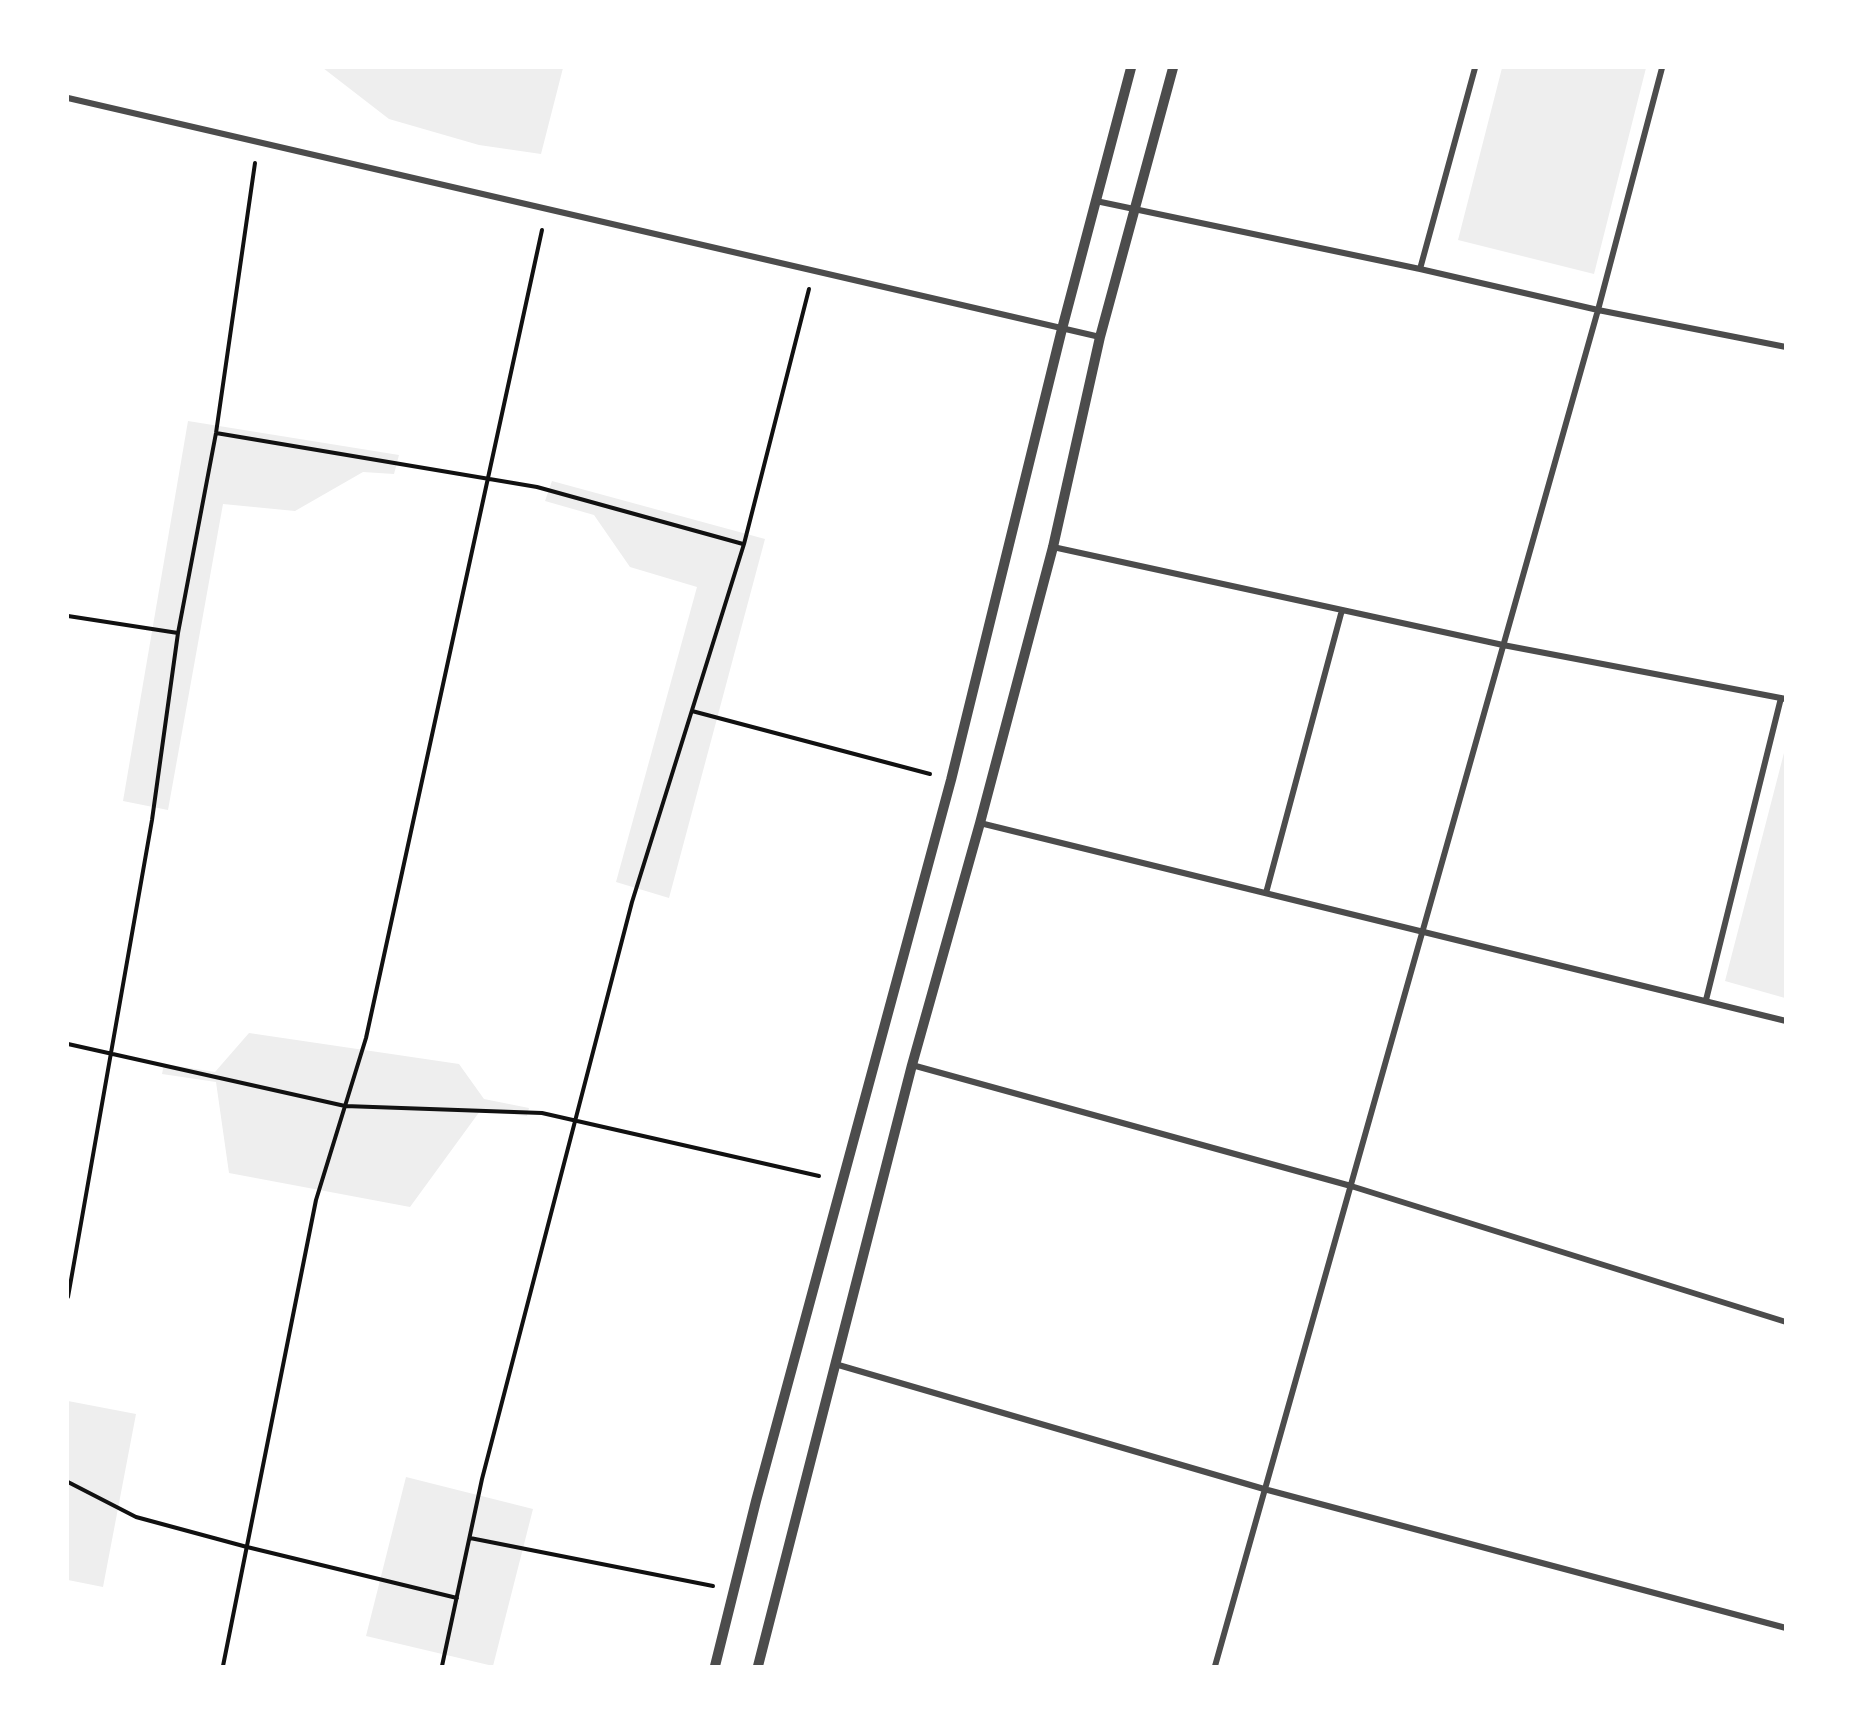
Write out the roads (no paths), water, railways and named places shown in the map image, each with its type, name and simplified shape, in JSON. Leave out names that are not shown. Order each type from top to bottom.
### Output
[{"type":"street","points":[[715,1666],[951,780],[1062,329],[1131,68]]},
{"type":"street","points":[[758,1666],[912,1065],[980,823],[1053,547],[1100,337],[1173,68]]},
{"type":"street","points":[[1420,269],[1475,68]]},
{"type":"street","points":[[1215,1666],[1598,310],[1662,68]]},
{"type":"street","points":[[68,98],[1100,337]]},
{"type":"street","points":[[1096,201],[1420,269],[1598,310],[1785,346]]},
{"type":"street","points":[[1053,547],[1503,645],[1783,698],[1706,1000]]},
{"type":"street","points":[[1266,893],[1342,610]]},
{"type":"street","points":[[980,823],[1785,1021]]},
{"type":"street","points":[[912,1065],[1351,1186],[1785,1322]]},
{"type":"street","points":[[835,1364],[1264,1488],[1785,1628]]}]
